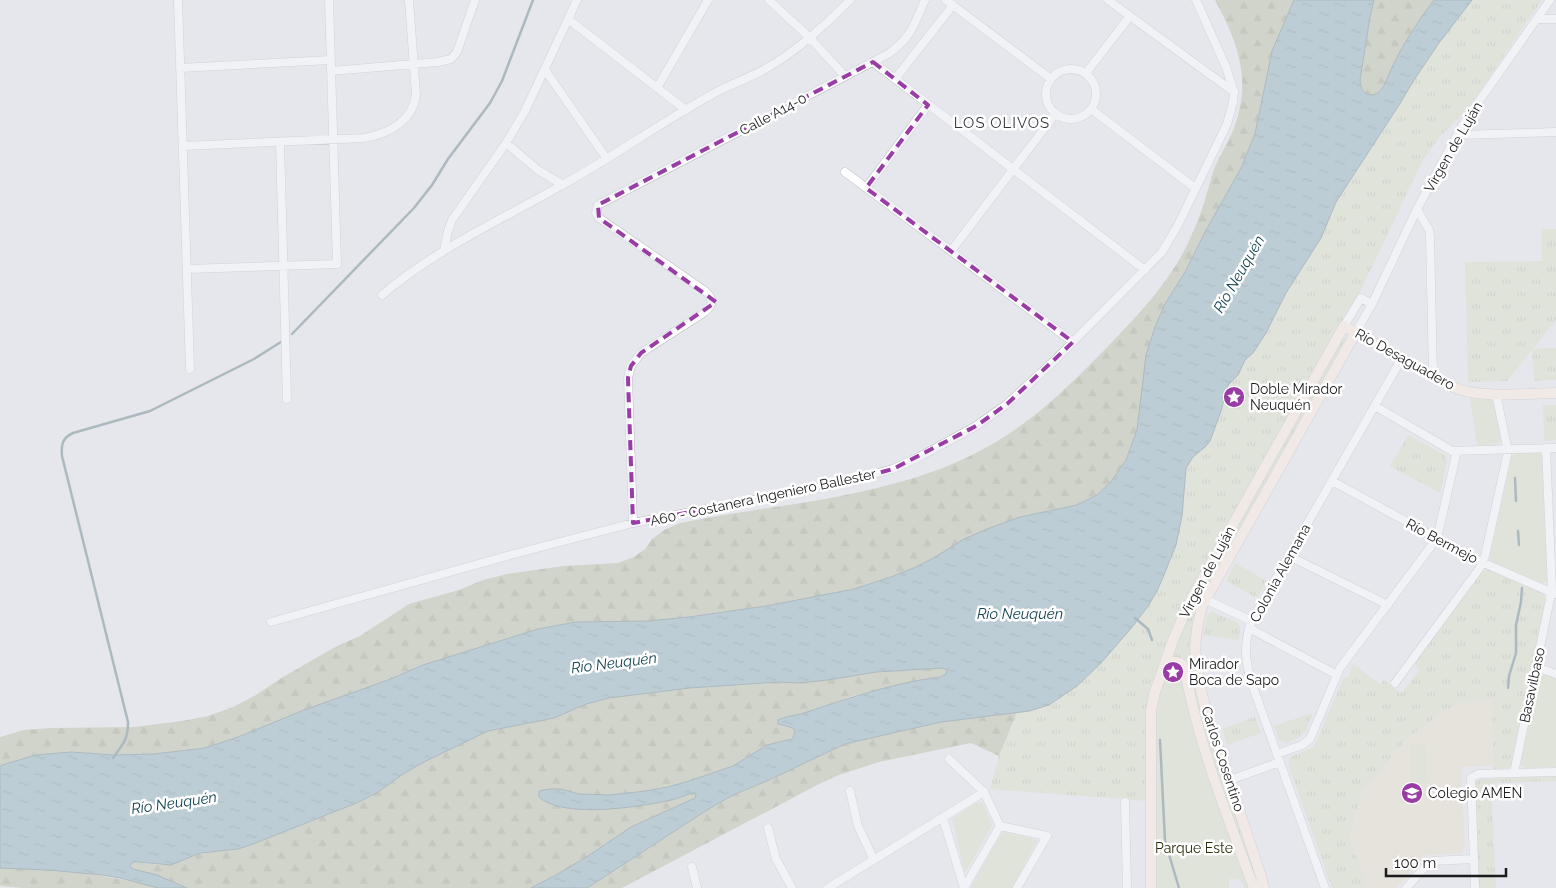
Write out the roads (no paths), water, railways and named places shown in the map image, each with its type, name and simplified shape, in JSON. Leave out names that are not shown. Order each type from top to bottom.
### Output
[{"type":"street","points":[[178,0],[190,369]]},
{"type":"street","points":[[187,269],[337,264],[329,0]]},
{"type":"street","points":[[183,146],[333,140],[375,136],[393,128],[412,111],[415,104],[409,0]]},
{"type":"street","points":[[331,71],[446,62],[454,56],[475,0]]},
{"type":"street","points":[[444,250],[452,220],[506,143],[525,111],[577,0]]},
{"type":"street","points":[[657,88],[708,0]]},
{"type":"street","points":[[769,0],[809,37],[846,76]]},
{"type":"street","points":[[382,295],[444,250],[563,185],[711,94],[765,70],[809,37],[839,12],[850,0]]},
{"type":"street","name":"Calle A14-0","points":[[633,523],[628,378],[631,366],[640,353],[702,314],[710,308],[712,302],[710,296],[705,292],[598,218],[596,213],[598,205],[873,62],[899,46],[906,39],[925,0]]},
{"type":"street","points":[[946,0],[1051,79]]},
{"type":"street","points":[[1108,0],[1234,92]]},
{"type":"street","points":[[1196,0],[1226,67],[1234,92]]},
{"type":"street","name":"Virgen de Luján","points":[[1206,599],[1372,304],[1417,210],[1458,135],[1475,106],[1550,0]]},
{"type":"street","points":[[896,79],[953,6]]},
{"type":"street","points":[[1086,73],[1130,16]]},
{"type":"street","points":[[568,19],[686,110]]},
{"type":"street","points":[[1538,19],[1556,19]]},
{"type":"street","points":[[180,68],[331,60]]},
{"type":"street","points":[[873,62],[1145,270]]},
{"type":"street","points":[[1071,68],[1086,73],[1092,79],[1095,86],[1095,102],[1091,109],[1084,115],[1076,118],[1068,119],[1060,116],[1048,104],[1046,95],[1051,79],[1056,73],[1071,68]]},
{"type":"street","points":[[545,70],[607,159]]},
{"type":"street","name":"A60 - Costanera Ingeniero Ballester","points":[[271,622],[633,523],[833,485],[893,469],[919,458],[976,426],[1032,383],[1162,252],[1171,239],[1227,124],[1231,113],[1234,92]]},
{"type":"street","points":[[866,188],[928,105]]},
{"type":"street","points":[[1091,109],[1196,188]]},
{"type":"street","points":[[951,252],[1056,113]]},
{"type":"street","points":[[1458,135],[1556,132]]},
{"type":"street","points":[[280,142],[287,399]]},
{"type":"street","points":[[506,143],[538,170],[563,185]]},
{"type":"street","points":[[845,172],[1073,342]]},
{"type":"street","points":[[1417,210],[1430,236],[1433,375]]},
{"type":"street","name":"Virgen de Luján","points":[[1151,888],[1151,709],[1176,632],[1194,594],[1344,326],[1361,298],[1372,304]]},
{"type":"street","name":"Río Desaguadero","points":[[1344,326],[1465,392],[1496,394],[1556,392]]},
{"type":"street","name":"Colonia Alemana","points":[[1325,888],[1248,670],[1246,650],[1251,624],[1402,358]]},
{"type":"street","points":[[1395,683],[1483,562],[1487,552],[1508,456],[1508,448],[1496,394]]},
{"type":"street","points":[[1374,406],[1447,449],[1457,451],[1556,448]]},
{"type":"street","name":"Basavilbaso","points":[[1514,773],[1536,667],[1554,593],[1546,448]]},
{"type":"street","points":[[1230,780],[1279,758],[1310,740],[1340,668],[1437,538],[1457,451]]},
{"type":"street","name":"Río Bermejo","points":[[1332,481],[1483,562],[1554,593]]},
{"type":"street","points":[[1289,556],[1388,605]]},
{"type":"street","points":[[1194,594],[1251,624],[1337,675]]},
{"type":"street","name":"Carlos Cosentino","points":[[1206,599],[1201,609],[1196,630],[1194,648],[1196,668],[1205,707],[1264,888]]},
{"type":"street","points":[[1162,671],[1172,662],[1180,663],[1185,667],[1197,724],[1231,828],[1254,888]]},
{"type":"street","points":[[1536,667],[1556,674]]},
{"type":"street","points":[[949,759],[984,792],[1000,826]]},
{"type":"street","points":[[1475,888],[1470,782],[1472,777],[1478,774],[1556,772]]},
{"type":"street","points":[[850,791],[858,826],[874,860]]},
{"type":"street","points":[[828,888],[984,792]]},
{"type":"street","points":[[1125,802],[1127,888]]},
{"type":"street","points":[[943,818],[964,888]]},
{"type":"street","points":[[964,888],[1000,826]]},
{"type":"street","points":[[1000,826],[1047,836],[1017,888]]},
{"type":"street","points":[[768,828],[776,859],[792,888]]},
{"type":"street","points":[[1406,888],[1432,861],[1474,859]]},
{"type":"street","points":[[692,867],[697,888]]},
{"type":"water","name":"Río Neuquén","points":[[1294,0],[1374,0],[1360,80],[1363,91],[1373,95],[1383,87],[1404,45],[1434,0],[1472,0],[1414,80],[1336,202],[1321,238],[1286,293],[1266,333],[1253,353],[1245,360],[1238,375],[1228,385],[1210,441],[1193,457],[1186,468],[1182,516],[1176,545],[1157,591],[1148,606],[1101,663],[1077,686],[1049,705],[1029,711],[941,722],[845,744],[733,795],[587,888],[531,888],[588,856],[631,827],[695,798],[696,794],[641,806],[583,809],[565,808],[550,804],[539,797],[539,791],[561,789],[579,794],[609,795],[646,791],[686,782],[733,766],[767,745],[791,739],[795,731],[793,728],[778,724],[778,720],[888,687],[940,677],[946,674],[947,670],[943,668],[876,672],[798,683],[778,682],[690,688],[609,698],[586,704],[554,718],[488,731],[406,772],[378,792],[359,802],[253,844],[238,849],[200,853],[171,865],[133,862],[130,865],[133,869],[157,875],[187,888],[158,888],[102,875],[0,868],[0,766],[2,765],[36,755],[71,752],[114,755],[154,754],[205,748],[388,680],[423,665],[538,629],[576,622],[648,621],[689,617],[766,606],[854,589],[916,567],[964,539],[987,529],[1020,517],[1077,505],[1097,495],[1111,482],[1126,460],[1137,430],[1146,355],[1155,327],[1165,304],[1185,272],[1241,168],[1255,134],[1272,51]]},
{"type":"waterway","points":[[292,334],[414,208],[432,185],[448,159],[490,103],[502,81],[533,0]]},
{"type":"waterway","points":[[113,758],[126,738],[128,722],[62,456],[63,442],[66,437],[73,433],[150,411],[254,359],[284,340]]},
{"type":"waterway","points":[[1515,478],[1516,501]]},
{"type":"waterway","points":[[1518,531],[1519,545]]},
{"type":"waterway","points":[[1508,688],[1509,676],[1516,653],[1516,625],[1522,588]]},
{"type":"waterway","points":[[1135,618],[1148,629],[1152,640]]},
{"type":"waterway","points":[[1160,740],[1165,841],[1179,888]]},
{"type":"place","name":"Doble Mirador Neuquén","points":[[1234,397]]},
{"type":"place","name":"Mirador Boca de Sapo","points":[[1173,672]]},
{"type":"place","name":"Colegio AMEN","points":[[1412,793]]},
{"type":"district","name":"LOS OLIVOS","points":[[1002,123]]},
{"type":"park label","name":"Parque Este","points":[[1194,848]]}]
